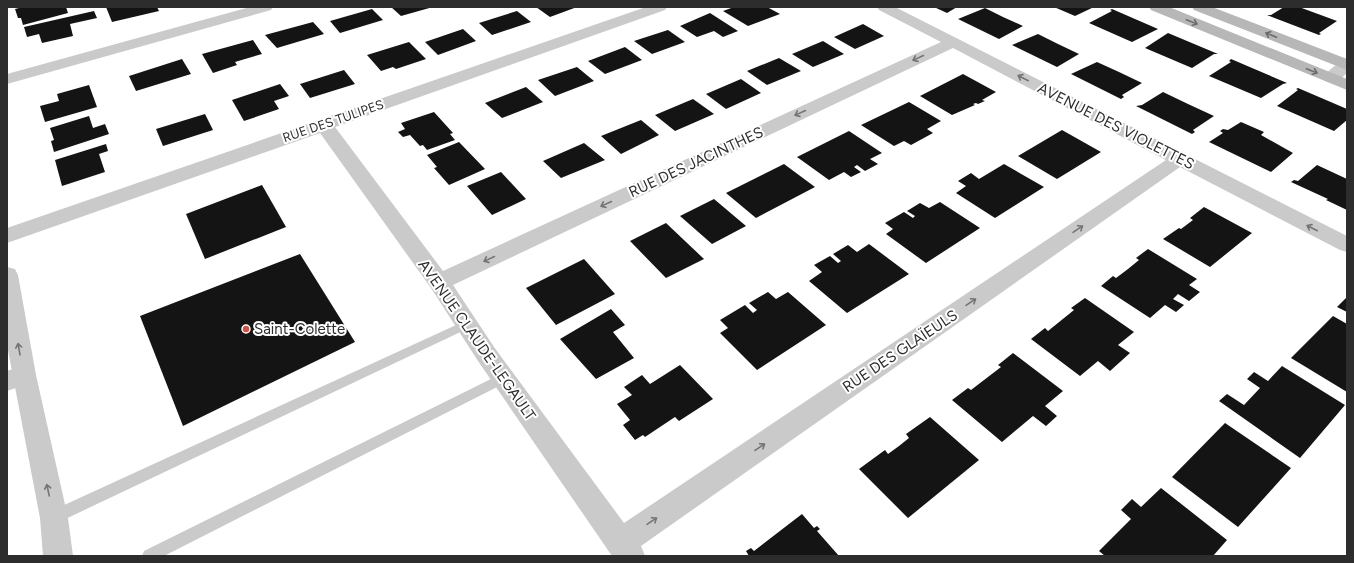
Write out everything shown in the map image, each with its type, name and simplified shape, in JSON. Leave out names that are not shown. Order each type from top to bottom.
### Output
[{"type":"main road","points":[[1156,7],[1347,85]]},
{"type":"main road","points":[[1200,7],[1347,65]]},
{"type":"street","points":[[7,79],[266,7]]},
{"type":"street","name":"RUE DES TULIPES","points":[[7,236],[660,7]]},
{"type":"street","name":"AVENUE DES VIOLETTES","points":[[884,7],[1347,245]]},
{"type":"street","name":"RUE DES JACINTHES","points":[[439,282],[954,42]]},
{"type":"street","points":[[1331,78],[1347,65]]},
{"type":"street","name":"AVENUE CLAUDE-LEGAULT","points":[[323,124],[439,282],[503,378],[625,550]]},
{"type":"street","name":"RUE DES GLAÏEULS","points":[[625,550],[1179,159]]},
{"type":"street","points":[[7,275],[15,378],[54,518],[58,556]]},
{"type":"lane","points":[[54,518],[467,324]]},
{"type":"lane","points":[[149,556],[503,378]]},
{"type":"building","points":[[23,7],[66,7],[68,13],[23,25],[21,18],[18,18],[15,9]]},
{"type":"building","points":[[106,7],[157,7],[159,11],[112,22]]},
{"type":"building","points":[[391,7],[433,7],[401,16]]},
{"type":"building","points":[[536,7],[577,7],[550,17]]},
{"type":"building","points":[[734,7],[767,7],[780,14],[748,26],[723,11]]},
{"type":"building","points":[[934,7],[957,7],[947,13]]},
{"type":"building","points":[[1054,7],[1094,7],[1075,16]]},
{"type":"building","points":[[1284,7],[1299,7],[1337,21],[1319,33],[1321,34],[1319,35],[1267,15],[1271,15]]},
{"type":"building","points":[[985,8],[1023,26],[999,39],[958,19]]},
{"type":"building","points":[[372,9],[383,20],[340,33],[330,21]]},
{"type":"building","points":[[1112,9],[1158,29],[1132,42],[1089,23],[1112,11],[1110,10]]},
{"type":"building","points":[[94,11],[97,18],[70,24],[73,36],[42,43],[39,34],[27,37],[24,27]]},
{"type":"building","points":[[517,11],[531,22],[492,35],[479,23]]},
{"type":"building","points":[[710,13],[738,31],[723,37],[714,31],[697,37],[680,26]]},
{"type":"building","points":[[313,22],[324,34],[277,48],[265,35]]},
{"type":"building","points":[[863,24],[884,36],[855,49],[834,37]]},
{"type":"building","points":[[463,29],[476,41],[438,55],[425,42]]},
{"type":"building","points":[[668,30],[685,42],[652,54],[634,41]]},
{"type":"building","points":[[1168,33],[1218,54],[1214,54],[1192,68],[1145,48]]},
{"type":"building","points":[[1038,34],[1079,54],[1057,67],[1012,45]]},
{"type":"building","points":[[253,40],[262,54],[235,62],[237,65],[213,73],[202,54]]},
{"type":"building","points":[[823,41],[844,54],[813,67],[792,54]]},
{"type":"building","points":[[409,42],[426,59],[396,69],[393,67],[381,71],[367,55]]},
{"type":"building","points":[[625,47],[642,60],[605,74],[588,61]]},
{"type":"building","points":[[779,58],[801,71],[767,85],[747,71]]},
{"type":"building","points":[[182,59],[191,74],[136,91],[129,76]]},
{"type":"building","points":[[1231,59],[1287,83],[1261,98],[1209,76],[1231,62],[1229,61]]},
{"type":"building","points":[[1097,62],[1142,83],[1122,95],[1124,97],[1121,99],[1071,74]]},
{"type":"building","points":[[577,67],[594,81],[555,96],[538,80]]},
{"type":"building","points":[[344,70],[355,84],[310,98],[300,84]]},
{"type":"building","points":[[963,74],[996,92],[982,100],[985,101],[978,104],[973,104],[975,105],[952,115],[920,96]]},
{"type":"building","points":[[741,79],[761,93],[726,109],[706,94]]},
{"type":"building","points":[[280,84],[289,96],[274,101],[279,109],[244,121],[232,100]]},
{"type":"building","points":[[89,85],[97,107],[45,122],[40,106],[59,101],[57,94]]},
{"type":"building","points":[[526,87],[543,102],[502,118],[485,103]]},
{"type":"building","points":[[1298,88],[1347,109],[1347,120],[1334,131],[1277,106],[1298,90],[1296,89]]},
{"type":"building","points":[[1163,92],[1214,116],[1193,130],[1195,132],[1192,134],[1136,106],[1142,105]]},
{"type":"building","points":[[693,99],[714,114],[675,131],[655,115]]},
{"type":"building","points":[[909,102],[941,121],[927,129],[933,133],[911,145],[904,141],[894,146],[861,125]]},
{"type":"building","points":[[434,112],[453,133],[450,134],[455,140],[427,150],[423,145],[420,146],[410,135],[403,137],[398,132],[405,129],[401,123]]},
{"type":"building","points":[[205,114],[213,130],[163,146],[156,129]]},
{"type":"building","points":[[89,116],[93,128],[105,124],[109,134],[54,152],[51,141],[54,140],[50,128]]},
{"type":"building","points":[[641,120],[659,135],[621,154],[601,136]]},
{"type":"building","points":[[1241,122],[1264,132],[1261,135],[1293,153],[1271,172],[1209,142],[1223,133],[1220,131],[1223,129],[1228,130]]},
{"type":"building","points":[[1062,130],[1101,152],[1057,179],[1018,156]]},
{"type":"building","points":[[849,131],[882,153],[870,159],[878,164],[865,171],[857,165],[854,167],[861,172],[851,177],[844,172],[829,180],[797,157]]},
{"type":"building","points":[[459,142],[485,169],[449,185],[434,168],[437,167],[427,155]]},
{"type":"building","points":[[584,143],[605,160],[561,178],[543,161]]},
{"type":"building","points":[[106,144],[108,151],[99,154],[105,172],[62,186],[55,160]]},
{"type":"building","points":[[784,164],[815,187],[756,218],[726,193]]},
{"type":"building","points":[[1004,164],[1044,187],[995,218],[956,193],[966,186],[958,181],[971,173],[979,179]]},
{"type":"building","points":[[1317,165],[1347,179],[1347,210],[1326,200],[1328,199],[1291,182],[1294,180],[1298,181]]},
{"type":"building","points":[[501,172],[526,199],[492,215],[467,186]]},
{"type":"building","points":[[262,185],[286,227],[205,259],[186,214]]},
{"type":"building","points":[[714,199],[746,226],[712,244],[680,216]]},
{"type":"building","points":[[940,202],[980,228],[926,263],[886,234],[893,229],[885,223],[904,212],[913,218],[915,216],[907,211],[920,203],[929,208]]},
{"type":"building","points":[[1204,207],[1252,233],[1210,267],[1163,239],[1193,220],[1190,218]]},
{"type":"building","points":[[666,223],[704,259],[666,278],[630,241]]},
{"type":"building","points":[[869,244],[909,274],[847,313],[809,281],[822,272],[814,265],[830,256],[838,263],[841,261],[833,254],[848,245],[857,252]]},
{"type":"building","points":[[1148,249],[1197,279],[1189,285],[1200,292],[1189,301],[1178,294],[1173,299],[1184,305],[1176,312],[1165,305],[1150,318],[1101,286],[1113,276],[1116,278],[1128,269],[1139,260],[1136,258]]},
{"type":"building","name":"Saint-Colette","points":[[300,254],[355,342],[183,426],[140,316]]},
{"type":"building","points":[[584,259],[615,294],[556,325],[526,288]]},
{"type":"building","points":[[768,292],[776,299],[788,292],[826,325],[757,370],[720,333],[728,328],[720,320],[745,305],[753,313],[757,310],[749,303]]},
{"type":"building","points":[[1347,297],[1347,312],[1337,307]]},
{"type":"building","points":[[1085,298],[1134,332],[1118,345],[1130,353],[1110,371],[1098,361],[1080,376],[1031,339],[1045,328],[1048,331],[1074,310],[1071,308]]},
{"type":"building","points":[[611,309],[625,325],[613,332],[634,358],[596,379],[560,339]]},
{"type":"building","points":[[1333,316],[1347,324],[1347,392],[1291,358]]},
{"type":"building","points":[[1013,353],[1063,391],[1045,406],[1057,416],[1046,426],[1033,416],[1002,442],[952,400],[968,388],[971,390],[1001,367],[998,365]]},
{"type":"building","points":[[680,365],[713,399],[679,421],[675,417],[645,437],[643,435],[635,440],[623,425],[630,420],[617,404],[632,395],[624,387],[642,375],[650,384]]},
{"type":"building","points":[[1282,366],[1345,405],[1300,458],[1219,401],[1227,394],[1244,405],[1260,388],[1247,379],[1254,372],[1268,381]]},
{"type":"building","points":[[930,417],[979,460],[908,518],[859,469],[885,450],[888,454],[899,446],[909,438],[906,434]]},
{"type":"building","points":[[1225,423],[1291,468],[1238,527],[1172,477]]},
{"type":"building","points":[[1161,488],[1227,540],[1213,556],[1105,556],[1099,551],[1131,519],[1121,510],[1132,499],[1141,507]]},
{"type":"building","points":[[802,514],[814,528],[817,526],[820,529],[817,531],[839,556],[749,556],[746,551],[751,548],[754,551]]},
{"type":"place","name":"Saint-Colette","points":[[246,329]]}]
